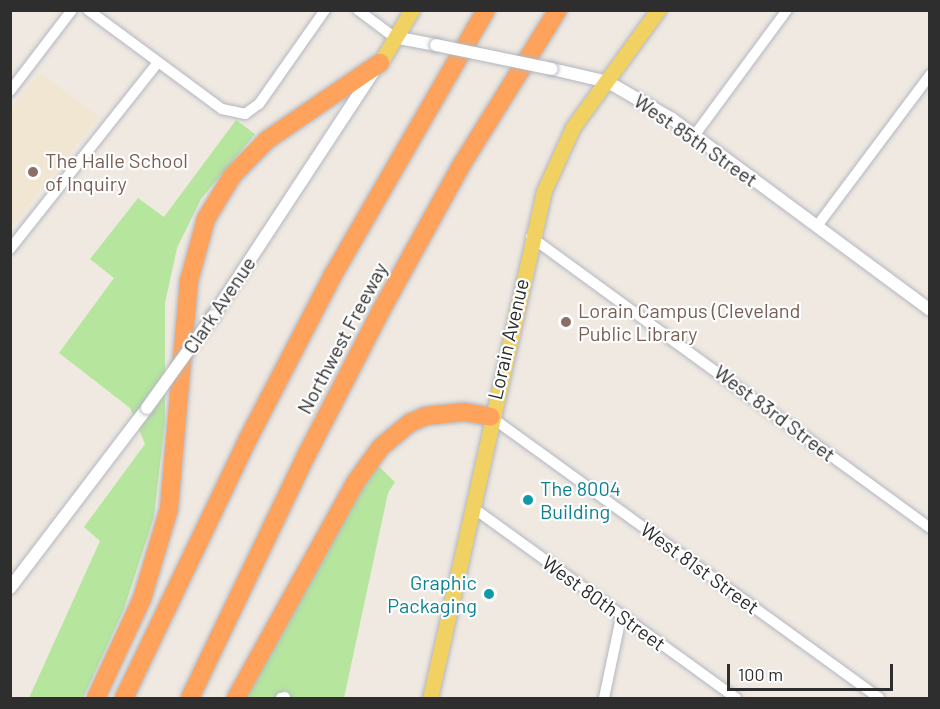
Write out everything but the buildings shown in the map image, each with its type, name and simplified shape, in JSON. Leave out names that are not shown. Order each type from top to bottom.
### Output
[{"type":"highway","name":"Northwest Freeway","points":[[124,699],[248,439],[333,275],[486,10]]},
{"type":"highway","name":"Northwest Freeway","points":[[190,699],[307,454],[383,307],[462,164],[558,10]]},
{"type":"highway","points":[[96,699],[149,581],[169,509],[189,281],[206,219],[232,176],[267,140],[380,63]]},
{"type":"highway","points":[[236,699],[356,483],[381,447],[410,423],[426,416],[464,412],[491,417]]},
{"type":"main road","name":"Clark Avenue","points":[[380,63],[412,10]]},
{"type":"main road","name":"Lorain Avenue","points":[[430,699],[531,237],[558,156],[573,127],[608,82],[658,10]]},
{"type":"street","points":[[10,91],[72,10]]},
{"type":"street","points":[[88,10],[222,109],[245,114],[259,104],[325,10]]},
{"type":"street","points":[[358,10],[394,37]]},
{"type":"street","points":[[694,136],[787,10]]},
{"type":"street","name":"West 85th Street","points":[[394,37],[608,82],[694,136],[930,310]]},
{"type":"street","points":[[10,249],[158,62]]},
{"type":"street","name":"Clark Avenue","points":[[10,588],[147,408],[213,316],[380,63]]},
{"type":"street","points":[[817,226],[930,75]]},
{"type":"street","name":"West 83rd Street","points":[[531,237],[930,528]]},
{"type":"street","name":"West 81st Street","points":[[491,417],[879,699]]},
{"type":"street","name":"West 80th Street","points":[[472,507],[736,699]]},
{"type":"street","points":[[604,699],[621,617]]},
{"type":"shaded area","name":"The Halle School of Inquiry","points":[[40,73],[99,117],[11,227],[11,108]]},
{"type":"green space","points":[[236,120],[255,134],[201,199],[177,248],[165,303],[165,421],[154,517],[124,609],[83,698],[29,698],[100,541],[84,527],[145,444],[130,408],[59,353],[114,278],[90,259],[138,198],[164,217]]},
{"type":"green space","points":[[371,459],[395,482],[388,493],[344,698],[236,698]]},
{"type":"place","name":"The Halle School of Inquiry","points":[[33,172]]},
{"type":"place","name":"Lorain Campus (Cleveland Public Library","points":[[566,322]]},
{"type":"place","name":"The 8004 Building","points":[[528,500]]},
{"type":"place","name":"Graphic Packaging","points":[[489,594]]}]
